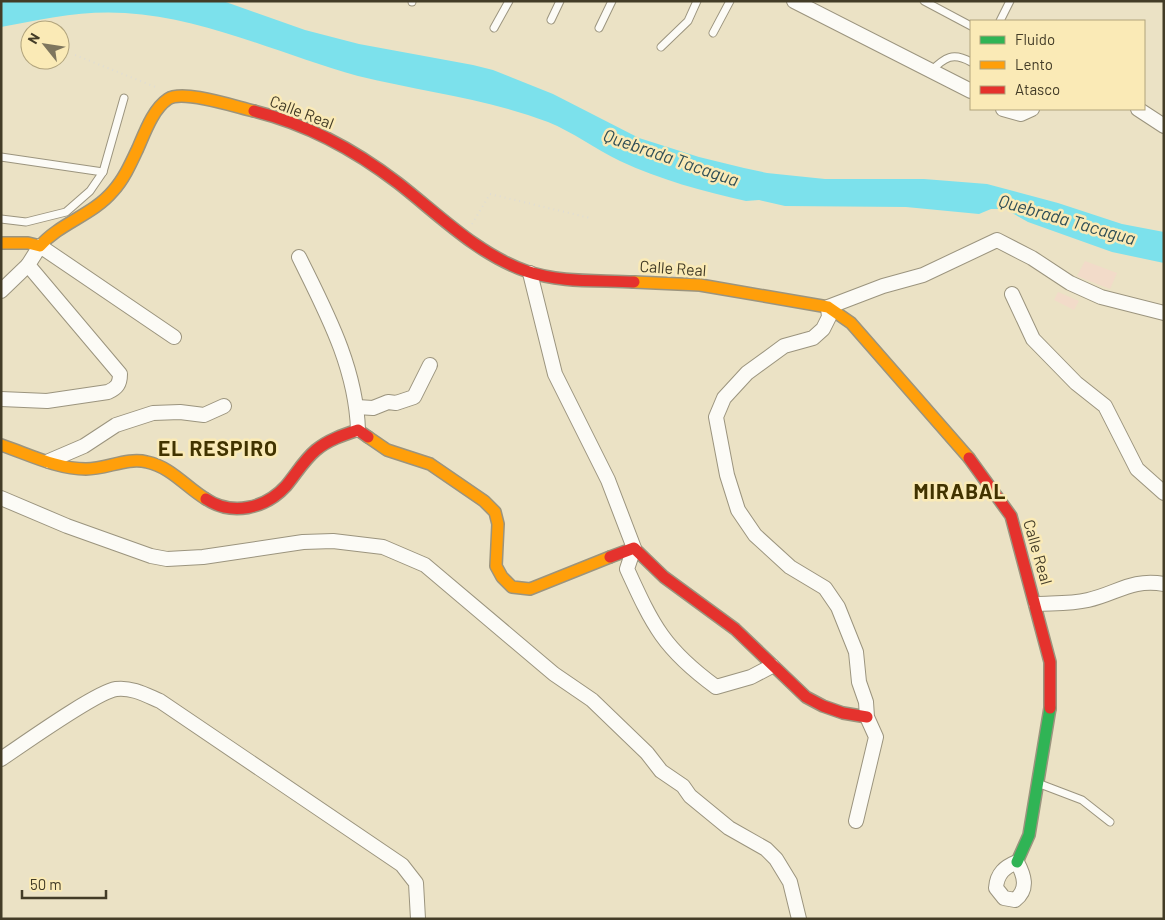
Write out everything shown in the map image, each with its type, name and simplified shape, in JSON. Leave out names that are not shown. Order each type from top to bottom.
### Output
[{"type":"street","points":[[794,1],[970,90]]},
{"type":"street","name":"Calle Real","points":[[169,98],[177,96],[207,99],[283,119],[331,140],[369,163],[421,204],[495,257],[530,273],[549,278],[700,285],[828,307],[852,323],[990,485],[1011,516],[1050,662],[1050,709],[1039,784],[1029,835],[1017,862]]},
{"type":"street","points":[[1,290],[28,265],[48,236],[68,226],[105,200],[117,186],[142,137],[169,98]]},
{"type":"street","points":[[1006,110],[1020,114],[1030,110]]},
{"type":"street","points":[[1140,110],[1164,126]]},
{"type":"street","points":[[421,204],[429,191]]},
{"type":"street","points":[[856,821],[876,737],[867,717],[866,702],[859,682],[856,652],[838,607],[825,588],[790,567],[755,535],[738,510],[727,476],[716,417],[724,398],[747,374],[784,346],[813,338],[823,329],[829,317],[828,307],[883,286],[923,275],[997,240],[1032,258],[1070,283],[1101,297],[1164,313]]},
{"type":"street","points":[[1,243],[28,243],[40,246],[174,338]]},
{"type":"street","points":[[299,257],[337,332],[357,407],[358,430]]},
{"type":"street","points":[[1,400],[47,401],[108,392],[116,388],[120,382],[120,374],[28,265]]},
{"type":"street","points":[[530,273],[555,374],[608,480],[634,548],[664,576],[754,644],[793,688],[828,708],[851,716],[867,717]]},
{"type":"street","points":[[1012,294],[1033,339],[1076,383],[1105,406],[1137,469],[1164,493]]},
{"type":"street","points":[[357,407],[373,408],[388,402],[396,403],[414,397],[430,365]]},
{"type":"street","points":[[49,461],[84,446],[116,425],[144,416],[154,413],[180,412],[204,415],[224,406]]},
{"type":"street","points":[[358,430],[387,450],[430,464],[484,501],[494,512],[498,524],[496,566],[502,577],[512,587],[530,589],[634,548]]},
{"type":"street","points":[[1,445],[49,461],[81,469],[148,462],[162,468],[200,498],[230,508],[245,507],[264,502],[280,494],[315,451],[336,438],[358,430]]},
{"type":"street","points":[[1,498],[67,526],[152,556],[168,559],[203,557],[304,542],[333,541],[383,547],[425,565],[554,674],[592,700],[647,753],[660,771],[683,786],[690,796],[729,828],[766,849],[776,859],[790,882],[799,919]]},
{"type":"street","points":[[634,548],[627,569],[641,604],[669,647],[697,673],[716,687],[751,677],[772,666]]},
{"type":"street","points":[[1036,604],[1088,600],[1124,586],[1150,581],[1164,584]]},
{"type":"street","points":[[1,759],[98,697],[115,689],[134,689],[160,701],[402,865],[416,883],[418,919]]},
{"type":"lane","points":[[494,28],[509,1]]},
{"type":"lane","points":[[551,20],[560,1]]},
{"type":"lane","points":[[599,28],[612,1]]},
{"type":"lane","points":[[661,47],[688,21],[697,1]]},
{"type":"lane","points":[[713,33],[730,1]]},
{"type":"lane","points":[[924,1],[970,25]]},
{"type":"lane","points":[[1000,20],[1010,1]]},
{"type":"lane","points":[[931,71],[943,58],[955,56],[970,62]]},
{"type":"lane","points":[[1,219],[26,222],[66,212],[90,190],[103,172],[124,98]]},
{"type":"lane","points":[[1,157],[103,172]]},
{"type":"lane","points":[[1039,784],[1082,800],[1110,822]]},
{"type":"path","points":[[75,55],[156,86],[169,98]]},
{"type":"path","points":[[465,235],[490,194],[590,218]]},
{"type":"shaded area","points":[[1085,261],[1117,273],[1110,289],[1077,276]]},
{"type":"shaded area","points":[[1058,292],[1079,301],[1074,310],[1054,300]]},
{"type":"water","name":"Quebrada Tacagua","points":[[1,1],[223,1],[305,30],[359,44],[493,70],[553,94],[639,138],[699,157],[767,173],[825,179],[924,179],[987,184],[1058,203],[1122,224],[1164,232],[1164,263],[1112,252],[1028,222],[1005,209],[991,209],[979,214],[906,207],[785,206],[759,200],[746,201],[698,189],[635,168],[557,126],[524,114],[477,101],[358,76],[243,38],[185,22],[155,16],[109,12],[38,20],[20,20],[20,23],[1,27]]},
{"type":"traffic: fast","points":[[1017,862],[1029,835],[1050,708]]},
{"type":"traffic: slow","points":[[1,243],[28,243],[40,246],[57,231],[105,199],[124,176],[154,115],[168,99],[175,96],[197,97],[254,111]]},
{"type":"traffic: slow","points":[[634,282],[700,285],[828,307],[851,323],[969,458]]},
{"type":"traffic: slow","points":[[368,437],[387,450],[430,464],[484,501],[495,512],[498,524],[496,566],[502,577],[512,587],[530,589],[610,557]]},
{"type":"traffic: slow","points":[[1,445],[64,467],[86,469],[132,461],[147,462],[164,468],[206,499]]},
{"type":"traffic: jam","points":[[254,111],[293,123],[348,149],[382,171],[475,244],[508,264],[552,278],[634,282]]},
{"type":"traffic: jam","points":[[206,499],[227,507],[248,508],[258,505],[278,494],[308,458],[326,443],[358,430],[368,437]]},
{"type":"traffic: jam","points":[[969,458],[1011,516],[1050,662],[1050,708]]},
{"type":"traffic: jam","points":[[610,557],[634,548],[664,577],[735,629],[806,697],[823,706],[843,713],[867,717]]},
{"type":"district","name":"EL RESPIRO","points":[[218,449]]},
{"type":"district","name":"MIRABAL","points":[[960,492]]}]
